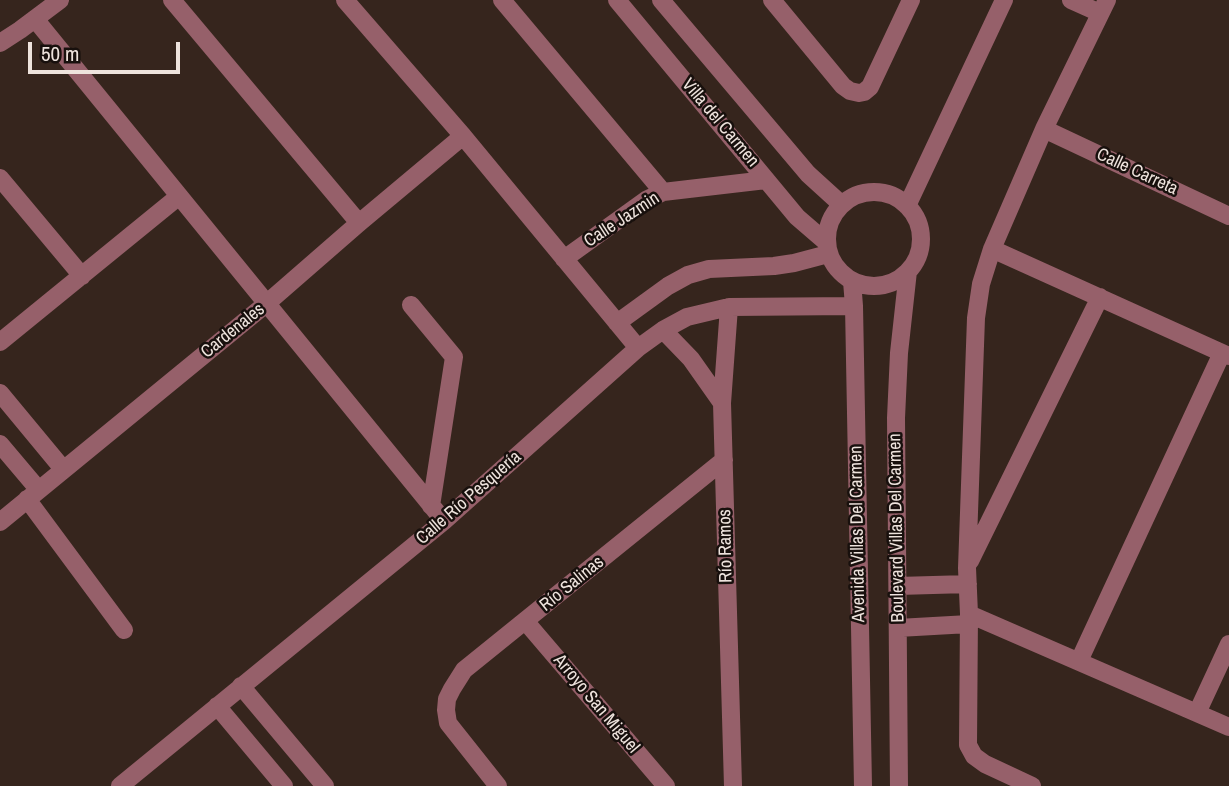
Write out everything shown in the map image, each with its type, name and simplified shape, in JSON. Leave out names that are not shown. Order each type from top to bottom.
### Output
[{"type":"street","points":[[0,43],[60,0]]},
{"type":"street","points":[[172,0],[359,223]]},
{"type":"street","points":[[345,0],[463,136],[638,348]]},
{"type":"street","points":[[502,0],[663,192]]},
{"type":"street","name":"Villa del Carmen","points":[[617,0],[797,217],[827,248],[834,265],[852,281]]},
{"type":"street","name":"Villa del Carmen","points":[[661,0],[808,174],[841,204]]},
{"type":"street","points":[[774,1],[843,86],[859,93],[870,87],[911,0]]},
{"type":"street","points":[[907,205],[1004,0]]},
{"type":"street","points":[[1032,786],[985,764],[974,756],[968,745],[967,576],[976,318],[981,284],[992,249],[1044,129],[1104,6],[1071,0]]},
{"type":"street","points":[[35,19],[444,522]]},
{"type":"street","name":"Calle Carreta","points":[[1044,129],[1229,216]]},
{"type":"street","name":"Cardenales","points":[[0,522],[266,304],[463,136]]},
{"type":"street","points":[[0,178],[82,276]]},
{"type":"street","name":"Calle Jazmin","points":[[564,259],[646,200],[663,192],[766,180]]},
{"type":"street","points":[[617,323],[688,275],[709,269],[794,263],[827,248],[827,230],[831,218],[841,204],[852,197],[875,191],[898,198],[915,215],[919,226],[920,250],[915,261],[899,279],[887,285],[863,286],[852,281]]},
{"type":"street","points":[[0,342],[178,197]]},
{"type":"street","points":[[992,249],[1226,354],[1079,662]]},
{"type":"street","name":"Boulevard Villas Del Carmen","points":[[899,786],[896,418],[899,353],[908,271]]},
{"type":"street","name":"Avenida Villas Del Carmen","points":[[852,281],[863,786]]},
{"type":"street","points":[[967,576],[1100,297]]},
{"type":"street","points":[[411,305],[454,357],[431,506]]},
{"type":"street","name":"Calle Río Pesquería","points":[[120,786],[444,522],[638,348],[663,330],[687,317],[729,307],[854,306]]},
{"type":"street","name":"Río Ramos","points":[[729,307],[722,403],[733,786]]},
{"type":"street","points":[[663,330],[691,359],[722,403]]},
{"type":"street","points":[[0,393],[63,469]]},
{"type":"street","points":[[0,444],[124,630]]},
{"type":"street","name":"Río Salinas","points":[[498,786],[448,723],[447,699],[464,670],[724,460]]},
{"type":"street","points":[[898,586],[967,576]]},
{"type":"street","points":[[898,628],[969,619],[1079,662],[1229,727]]},
{"type":"street","name":"Arroyo San Miguel","points":[[526,622],[666,786]]},
{"type":"street","points":[[1197,713],[1229,644]]},
{"type":"street","points":[[241,686],[325,786]]},
{"type":"street","points":[[217,706],[284,786]]}]
